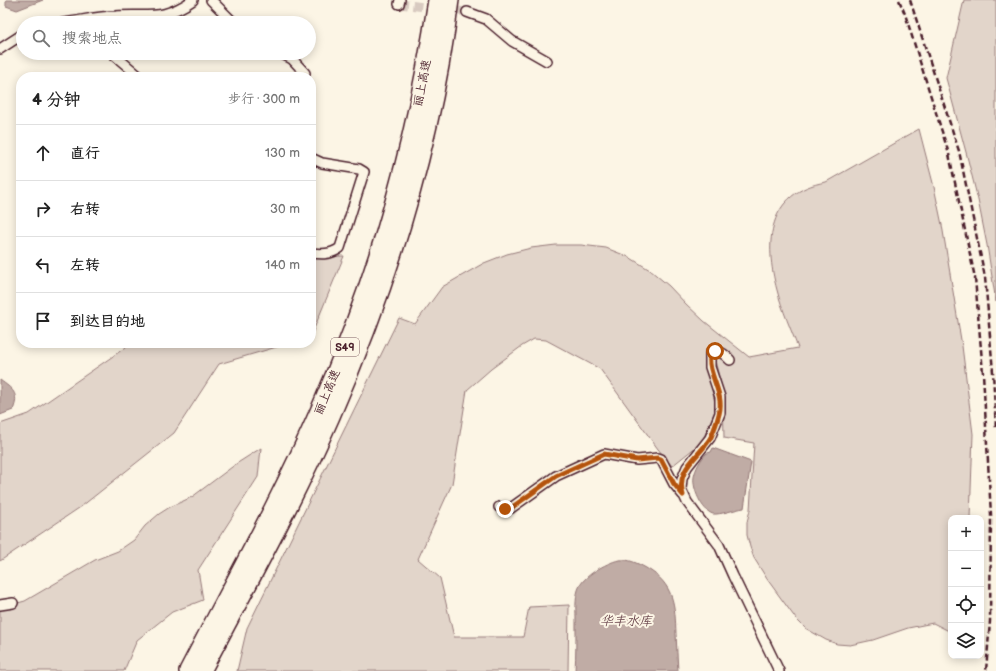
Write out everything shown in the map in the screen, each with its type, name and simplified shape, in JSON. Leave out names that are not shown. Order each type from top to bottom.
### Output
[{"type":"highway","name":"丽上高速","points":[[188,671],[302,449],[352,330],[380,249],[403,167],[423,84],[437,0]]},
{"type":"highway","name":"丽上高速","points":[[202,671],[314,454],[364,335],[392,253],[416,170],[436,86],[450,0]]},
{"type":"street","points":[[115,16],[157,16],[177,10],[192,0]]},
{"type":"street","points":[[211,0],[227,16]]},
{"type":"street","points":[[467,12],[486,19],[512,41],[547,61]]},
{"type":"street","points":[[0,50],[16,39]]},
{"type":"street","points":[[120,60],[134,72]]},
{"type":"street","points":[[293,60],[304,72]]},
{"type":"street","points":[[316,161],[322,164],[359,169],[364,172],[340,248],[330,253],[316,253]]},
{"type":"street","points":[[683,495],[681,489],[682,479],[687,467],[710,438],[720,412],[720,397],[710,367],[710,354],[715,351],[721,352],[730,360]]},
{"type":"street","points":[[499,507],[505,509],[511,508],[556,476],[604,454],[637,460],[661,459],[674,484],[719,545],[732,576],[779,671]]},
{"type":"street","points":[[0,605],[13,603]]},
{"type":"shaded area","points":[[964,0],[996,0],[996,302],[978,200],[946,78]]},
{"type":"shaded area","points":[[919,129],[942,225],[962,346],[973,434],[970,515],[948,515],[948,630],[933,623],[908,628],[873,640],[850,645],[837,644],[826,640],[805,628],[796,619],[767,579],[754,558],[750,547],[747,535],[747,522],[750,510],[754,443],[724,438],[723,392],[712,349],[706,360],[716,408],[702,442],[672,466],[600,369],[546,340],[534,339],[491,369],[467,390],[452,484],[418,559],[440,578],[454,637],[523,637],[529,607],[569,605],[568,671],[237,671],[247,628],[399,318],[415,324],[442,287],[484,263],[507,254],[531,248],[556,245],[581,245],[606,248],[629,257],[650,270],[669,286],[704,321],[749,357],[798,348],[781,305],[777,290],[771,255],[771,238],[774,222],[781,208],[792,196],[806,188],[826,182]]},
{"type":"shaded area","points":[[344,256],[316,324],[316,257]]},
{"type":"shaded area","points":[[125,348],[273,348],[219,364],[174,433],[82,506],[0,561],[0,424],[29,414]]},
{"type":"shaded area","points":[[261,448],[258,477],[198,570],[203,600],[172,612],[137,640],[124,671],[0,671],[0,608],[25,601],[95,560],[118,551],[134,540],[145,526],[159,514],[192,497],[236,464]]},
{"type":"water","points":[[6,0],[43,0],[17,10],[6,6]]},
{"type":"water","points":[[0,380],[14,392],[16,399],[13,410],[0,415]]},
{"type":"water","points":[[713,448],[751,462],[744,508],[720,514],[713,514],[705,508],[696,493],[694,482],[697,467],[707,453],[711,452]]},
{"type":"water","name":"华丰水库","points":[[619,560],[633,562],[646,568],[655,574],[668,588],[675,613],[678,671],[575,671],[576,598],[578,590],[580,585],[589,575],[608,564]]},
{"type":"tunnel","points":[[399,4],[467,12]]},
{"type":"railway","points":[[899,0],[905,14],[949,154],[975,278],[983,373],[991,515],[990,621],[986,671]]},
{"type":"railway","points":[[910,0],[959,151],[985,277],[996,430]]},
{"type":"route","points":[[505,509],[511,508],[556,476],[604,454],[637,460],[661,459],[677,489],[683,495],[681,489],[682,479],[687,467],[710,438],[720,412],[720,397],[709,360],[710,354],[715,351]]}]
